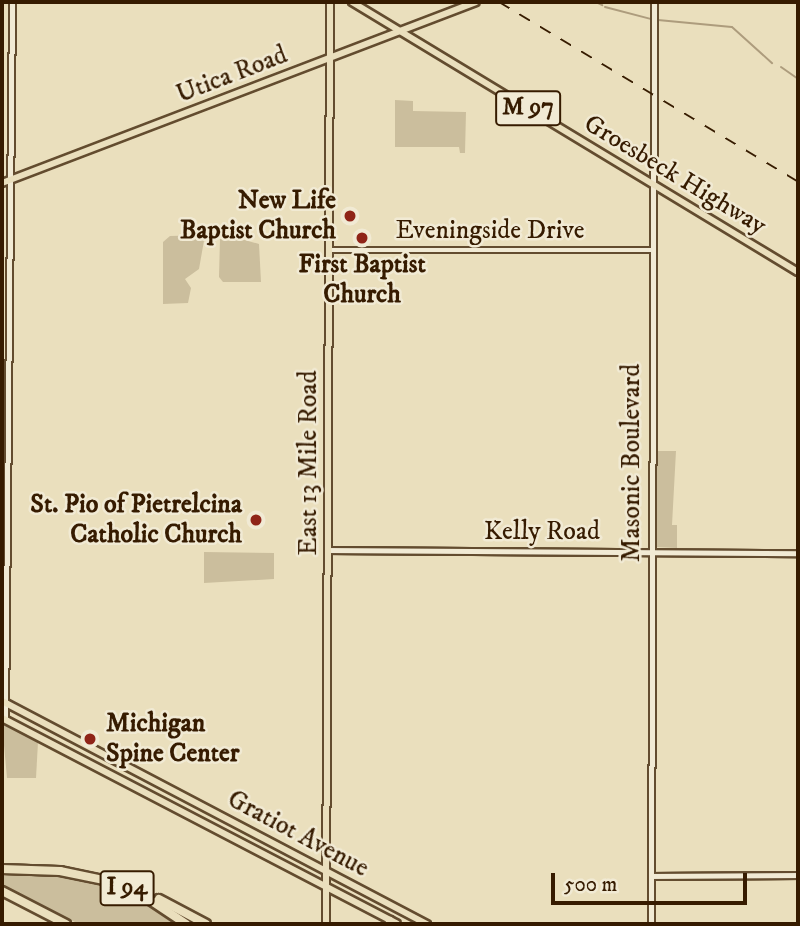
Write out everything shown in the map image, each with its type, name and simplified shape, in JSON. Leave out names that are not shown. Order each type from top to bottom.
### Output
[{"type":"highway","name":"I 94","points":[[2,869],[60,871],[138,892],[186,924]]},
{"type":"highway","points":[[60,871],[118,881],[205,924]]},
{"type":"highway","name":"I 94","points":[[2,891],[66,924]]},
{"type":"main road","name":"East 13 Mile Road","points":[[326,924],[330,2]]},
{"type":"main road","name":"Groesbeck Highway","points":[[352,2],[798,272]]},
{"type":"main road","name":"Utica Road","points":[[5,182],[476,2]]},
{"type":"main road","name":"Gratiot Avenue","points":[[4,702],[427,924]]},
{"type":"main road","name":"Gratiot Avenue","points":[[4,719],[393,923]]},
{"type":"main road","points":[[56,746],[63,742],[65,734]]},
{"type":"main road","points":[[86,761],[97,750]]},
{"type":"main road","points":[[140,790],[150,778]]},
{"type":"main road","points":[[177,809],[188,798]]},
{"type":"main road","points":[[241,843],[249,840],[251,831]]},
{"type":"main road","points":[[276,862],[285,849]]},
{"type":"main road","points":[[358,904],[366,892]]},
{"type":"main road","points":[[378,914],[386,903]]},
{"type":"street","points":[[4,719],[5,182],[12,2]]},
{"type":"street","name":"Masonic Boulevard","points":[[651,924],[650,552],[654,2]]},
{"type":"street","name":"Eveningside Drive","points":[[328,250],[653,250]]},
{"type":"street","name":"Kelly Road","points":[[328,550],[798,553]]},
{"type":"street","points":[[652,876],[798,875]]},
{"type":"shaded area","points":[[395,100],[413,101],[413,111],[466,112],[465,153],[460,153],[459,147],[395,147]]},
{"type":"shaded area","points":[[205,235],[199,269],[185,279],[191,288],[188,303],[163,304],[163,242],[170,236]]},
{"type":"shaded area","points":[[234,237],[259,244],[261,282],[223,282],[219,277],[220,239]]},
{"type":"shaded area","points":[[656,451],[676,451],[672,525],[677,525],[677,548],[655,547]]},
{"type":"shaded area","points":[[204,552],[274,553],[274,579],[204,583]]},
{"type":"shaded area","points":[[2,723],[38,742],[36,778],[7,778]]},
{"type":"shaded area","points":[[2,874],[74,877],[111,886],[141,899],[179,924],[79,924],[2,887]]},
{"type":"waterway","points":[[596,2],[602,5]]},
{"type":"waterway","points":[[605,7],[651,19]]},
{"type":"waterway","points":[[658,20],[732,27],[772,63]]},
{"type":"waterway","points":[[781,67],[798,79]]},
{"type":"railway","points":[[499,2],[798,182]]},
{"type":"place","name":"New Life Baptist Church","points":[[350,216]]},
{"type":"place","name":"First Baptist Church","points":[[362,238]]},
{"type":"place","name":"St. Pio of Pietrelcina Catholic Church","points":[[256,520]]},
{"type":"place","name":"Michigan Spine Center","points":[[90,739]]}]
